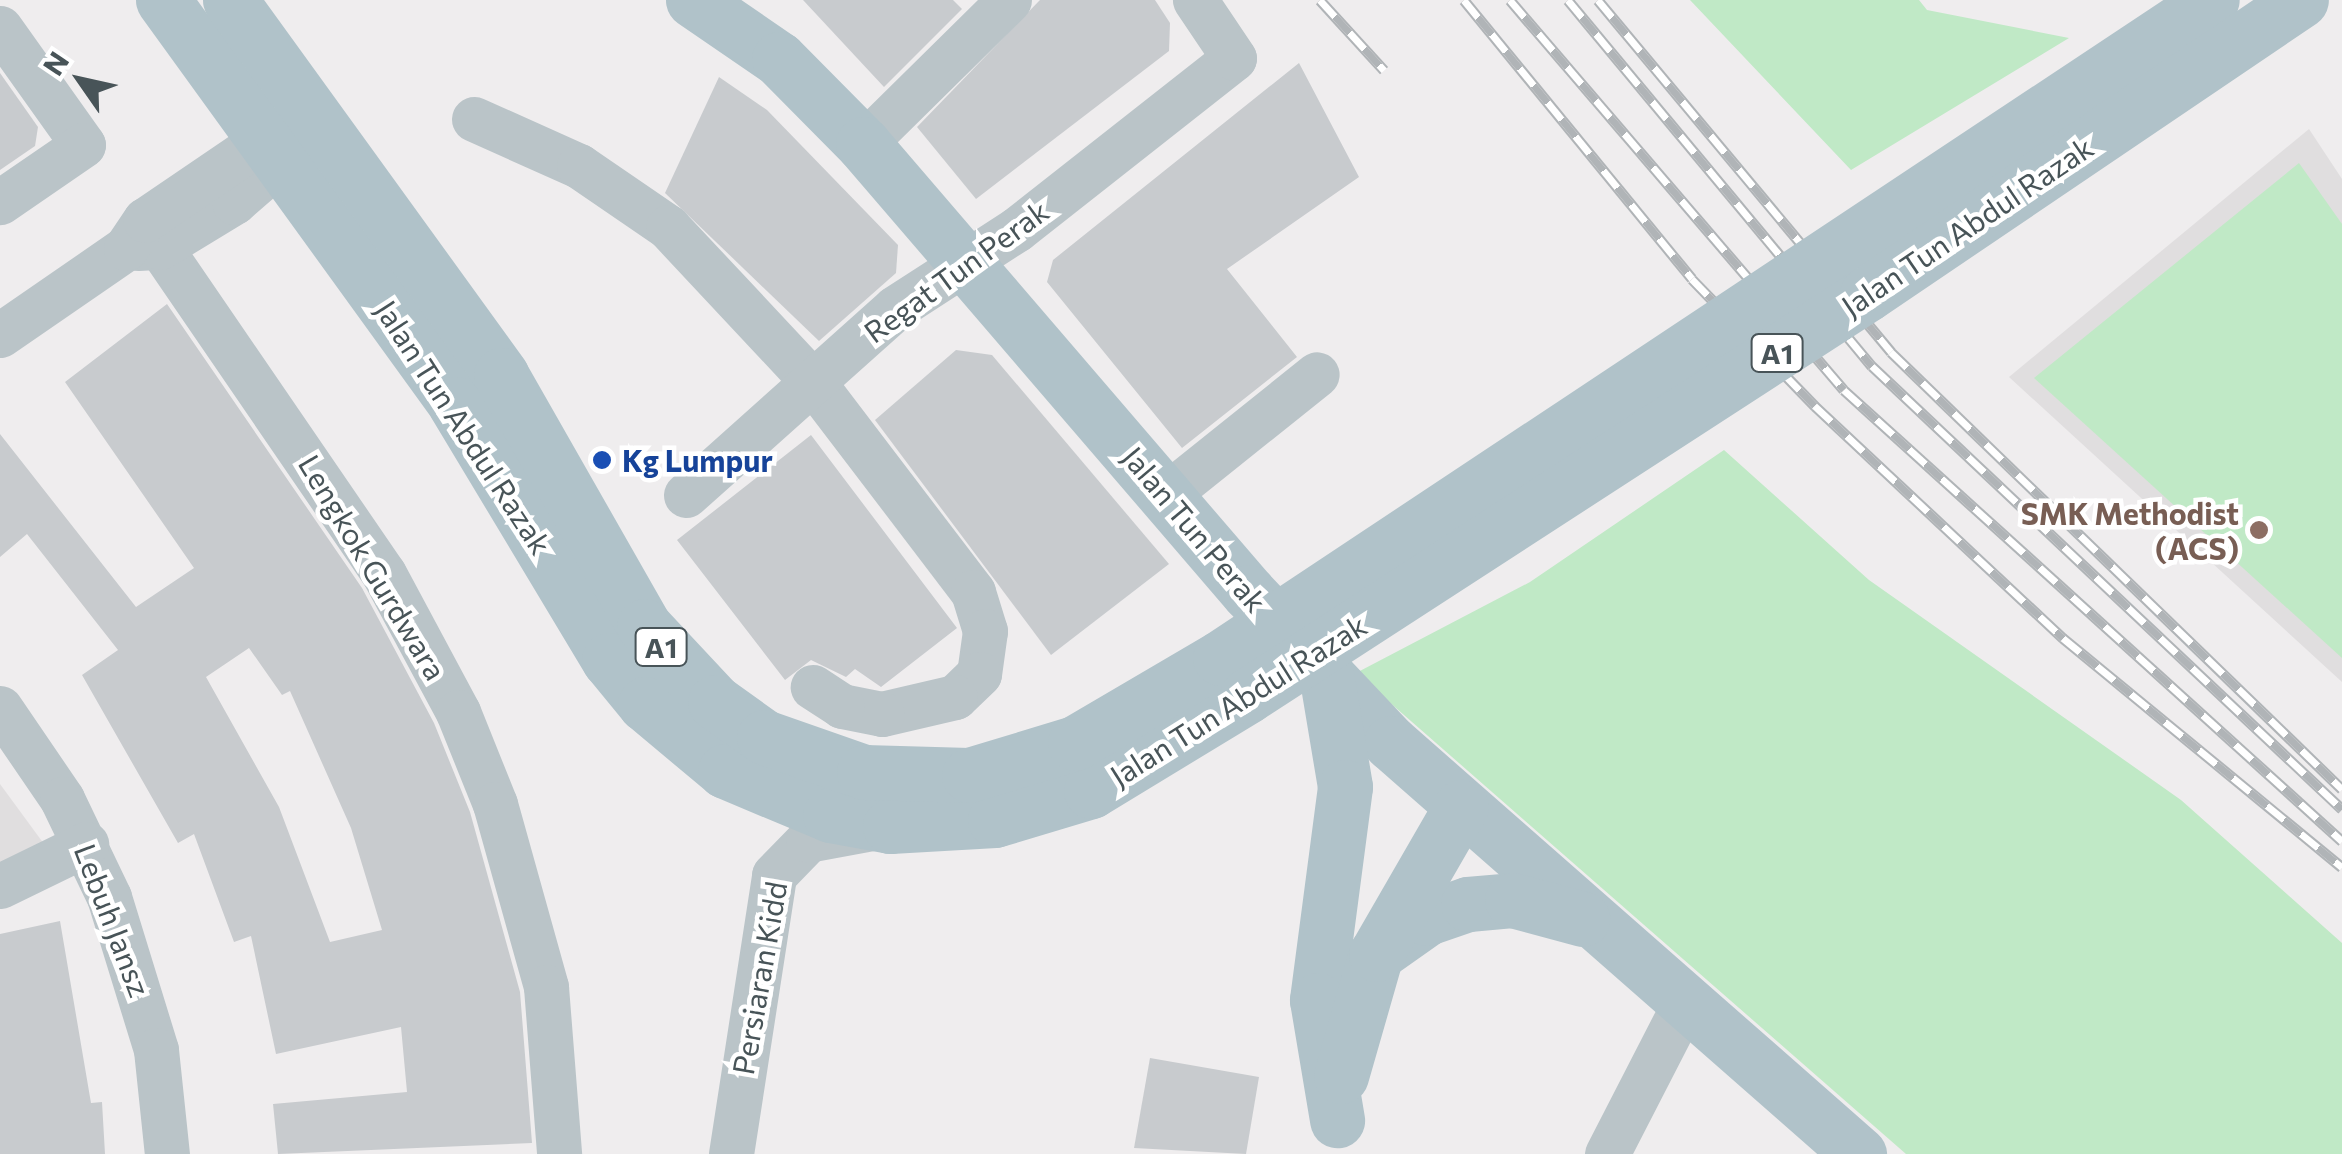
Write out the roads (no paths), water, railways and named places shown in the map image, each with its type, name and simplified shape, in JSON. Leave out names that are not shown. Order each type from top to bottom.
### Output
[{"type":"main road","name":"Jalan Tun Abdul Razak","points":[[163,0],[455,404],[644,704],[725,771],[776,797],[890,826],[995,820],[1061,802],[1234,677],[2212,0]]},
{"type":"main road","name":"Jalan Tun Abdul Razak","points":[[230,0],[501,375],[644,626],[714,702],[764,737],[864,772],[969,774],[1075,743],[1234,677],[1868,294],[2300,0]]},
{"type":"main road","name":"Jalan Tun Perak","points":[[693,0],[779,59],[863,144],[968,260],[1327,679],[1461,807],[1859,1154]]},
{"type":"main road","points":[[1327,679],[1345,787],[1317,1000],[1335,1137]]},
{"type":"main road","points":[[1335,1137],[1344,1052],[1376,954],[1461,807]]},
{"type":"main road","points":[[1376,954],[1468,904],[1555,907],[1595,924]]},
{"type":"street","points":[[863,144],[1010,0]]},
{"type":"street","name":"Regat Tun Perak","points":[[686,495],[813,382],[1234,58],[1195,0]]},
{"type":"street","points":[[0,28],[83,145],[0,202]]},
{"type":"street","points":[[474,119],[627,193],[813,382],[973,592],[986,631],[979,674],[921,710],[842,706],[813,687]]},
{"type":"street","points":[[0,335],[143,248],[319,121]]},
{"type":"street","name":"Lengkok Gurdwara","points":[[143,248],[384,574],[458,712],[495,804],[546,986],[558,1154]]},
{"type":"street","points":[[1166,495],[1317,374]]},
{"type":"street","name":"Lebuh Jansz","points":[[0,708],[86,844],[140,985],[167,1154]]},
{"type":"street","name":"Persiaran Kidd","points":[[731,1154],[779,864],[808,840],[890,826]]},
{"type":"street","points":[[0,886],[86,844]]},
{"type":"street","points":[[1608,1154],[1685,1002]]},
{"type":"railway","points":[[1320,0],[1384,70]]},
{"type":"railway","points":[[1464,0],[1692,279],[1815,406],[2063,638],[2342,867]]},
{"type":"railway","points":[[1510,0],[1844,390],[2342,841]]},
{"type":"railway","points":[[1568,0],[1872,366],[2342,809]]},
{"type":"railway","points":[[1598,0],[1891,352],[2342,789]]},
{"type":"place","name":"Kg Lumpur","points":[[602,460]]},
{"type":"place","name":"SMK Methodist (ACS)","points":[[2259,530]]}]
